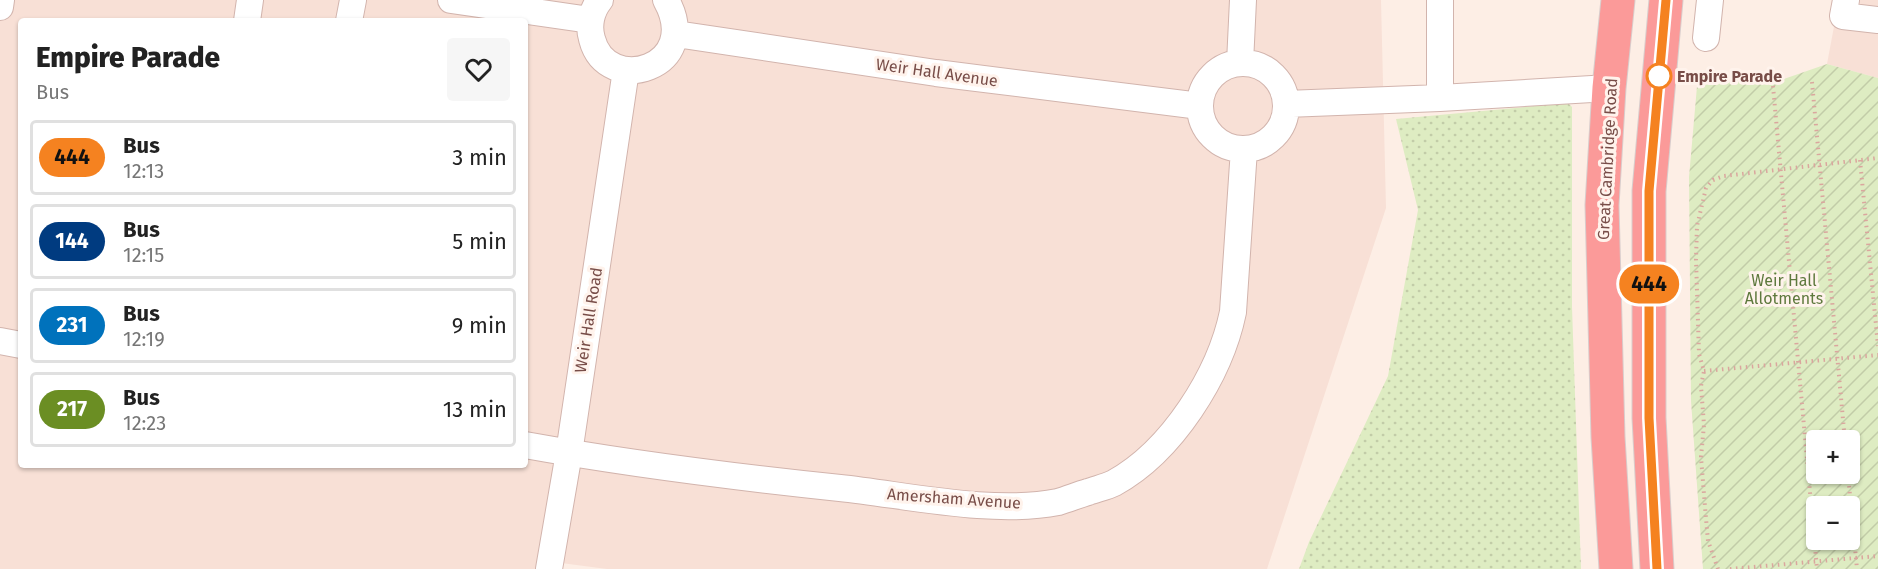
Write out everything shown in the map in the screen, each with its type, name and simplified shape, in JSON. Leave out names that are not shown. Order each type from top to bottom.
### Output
[{"type":"highway","name":"Great Cambridge Road","points":[[1616,569],[1608,437],[1602,205],[1609,88],[1618,0]]},
{"type":"highway","points":[[1657,569],[1649,418],[1649,191],[1666,0]]},
{"type":"street","points":[[0,7],[1,0]]},
{"type":"street","points":[[247,18],[250,0]]},
{"type":"street","points":[[350,18],[353,0]]},
{"type":"street","points":[[451,0],[595,10],[591,39],[599,55],[610,64],[626,70],[644,69],[661,60],[670,50],[676,34],[674,14],[666,0]]},
{"type":"street","points":[[1240,63],[1243,0]]},
{"type":"street","points":[[1440,0],[1440,98]]},
{"type":"street","points":[[1706,38],[1710,0]]},
{"type":"street","points":[[1846,0],[1844,16],[1878,20]]},
{"type":"street","name":"Weir Hall Avenue","points":[[676,34],[936,73],[1200,106]]},
{"type":"street","points":[[1240,63],[1258,65],[1270,72],[1281,85],[1286,104],[1284,122],[1278,132],[1266,142],[1244,149],[1221,143],[1211,135],[1203,121],[1200,106],[1202,92],[1209,80],[1223,68],[1240,63]]},
{"type":"street","name":"Weir Hall Road","points":[[549,569],[569,453],[626,70]]},
{"type":"street","points":[[1286,104],[1609,88]]},
{"type":"street","name":"Amersham Avenue","points":[[528,446],[614,461],[922,499],[986,504],[1016,505],[1058,501],[1113,484],[1143,462],[1185,416],[1207,380],[1228,336],[1233,312],[1244,149]]},
{"type":"street","points":[[0,341],[18,344]]},
{"type":"path","points":[[1812,82],[1844,430]]},
{"type":"path","points":[[1773,86],[1816,569]]},
{"type":"path","points":[[1718,569],[1708,541],[1701,457],[1704,425],[1701,386],[1704,371],[1699,354],[1696,259],[1697,226],[1706,188],[1713,180],[1724,176],[1878,158]]},
{"type":"path","points":[[1860,160],[1878,346]]},
{"type":"path","points":[[1704,371],[1878,355]]},
{"type":"path","points":[[1849,484],[1857,569]]},
{"type":"path","points":[[1730,569],[1878,556]]},
{"type":"shaded area","points":[[0,0],[1381,0],[1386,208],[1267,569],[607,569],[538,560],[536,569],[0,569]]},
{"type":"shaded area","points":[[1839,0],[1878,0],[1878,78],[1827,64]]},
{"type":"green space","name":"Weir Hall Allotments","points":[[1827,64],[1878,78],[1878,569],[1703,569],[1691,401],[1689,177],[1698,75],[1781,80]]},
{"type":"green space","points":[[1568,103],[1572,107],[1572,307],[1581,569],[1299,569],[1309,542],[1388,376],[1418,210],[1396,119]]},
{"type":"bus line","name":"444","points":[[1657,569],[1649,418],[1649,191],[1666,0]]},
{"type":"place","name":"Empire Parade","points":[[1659,76]]}]
